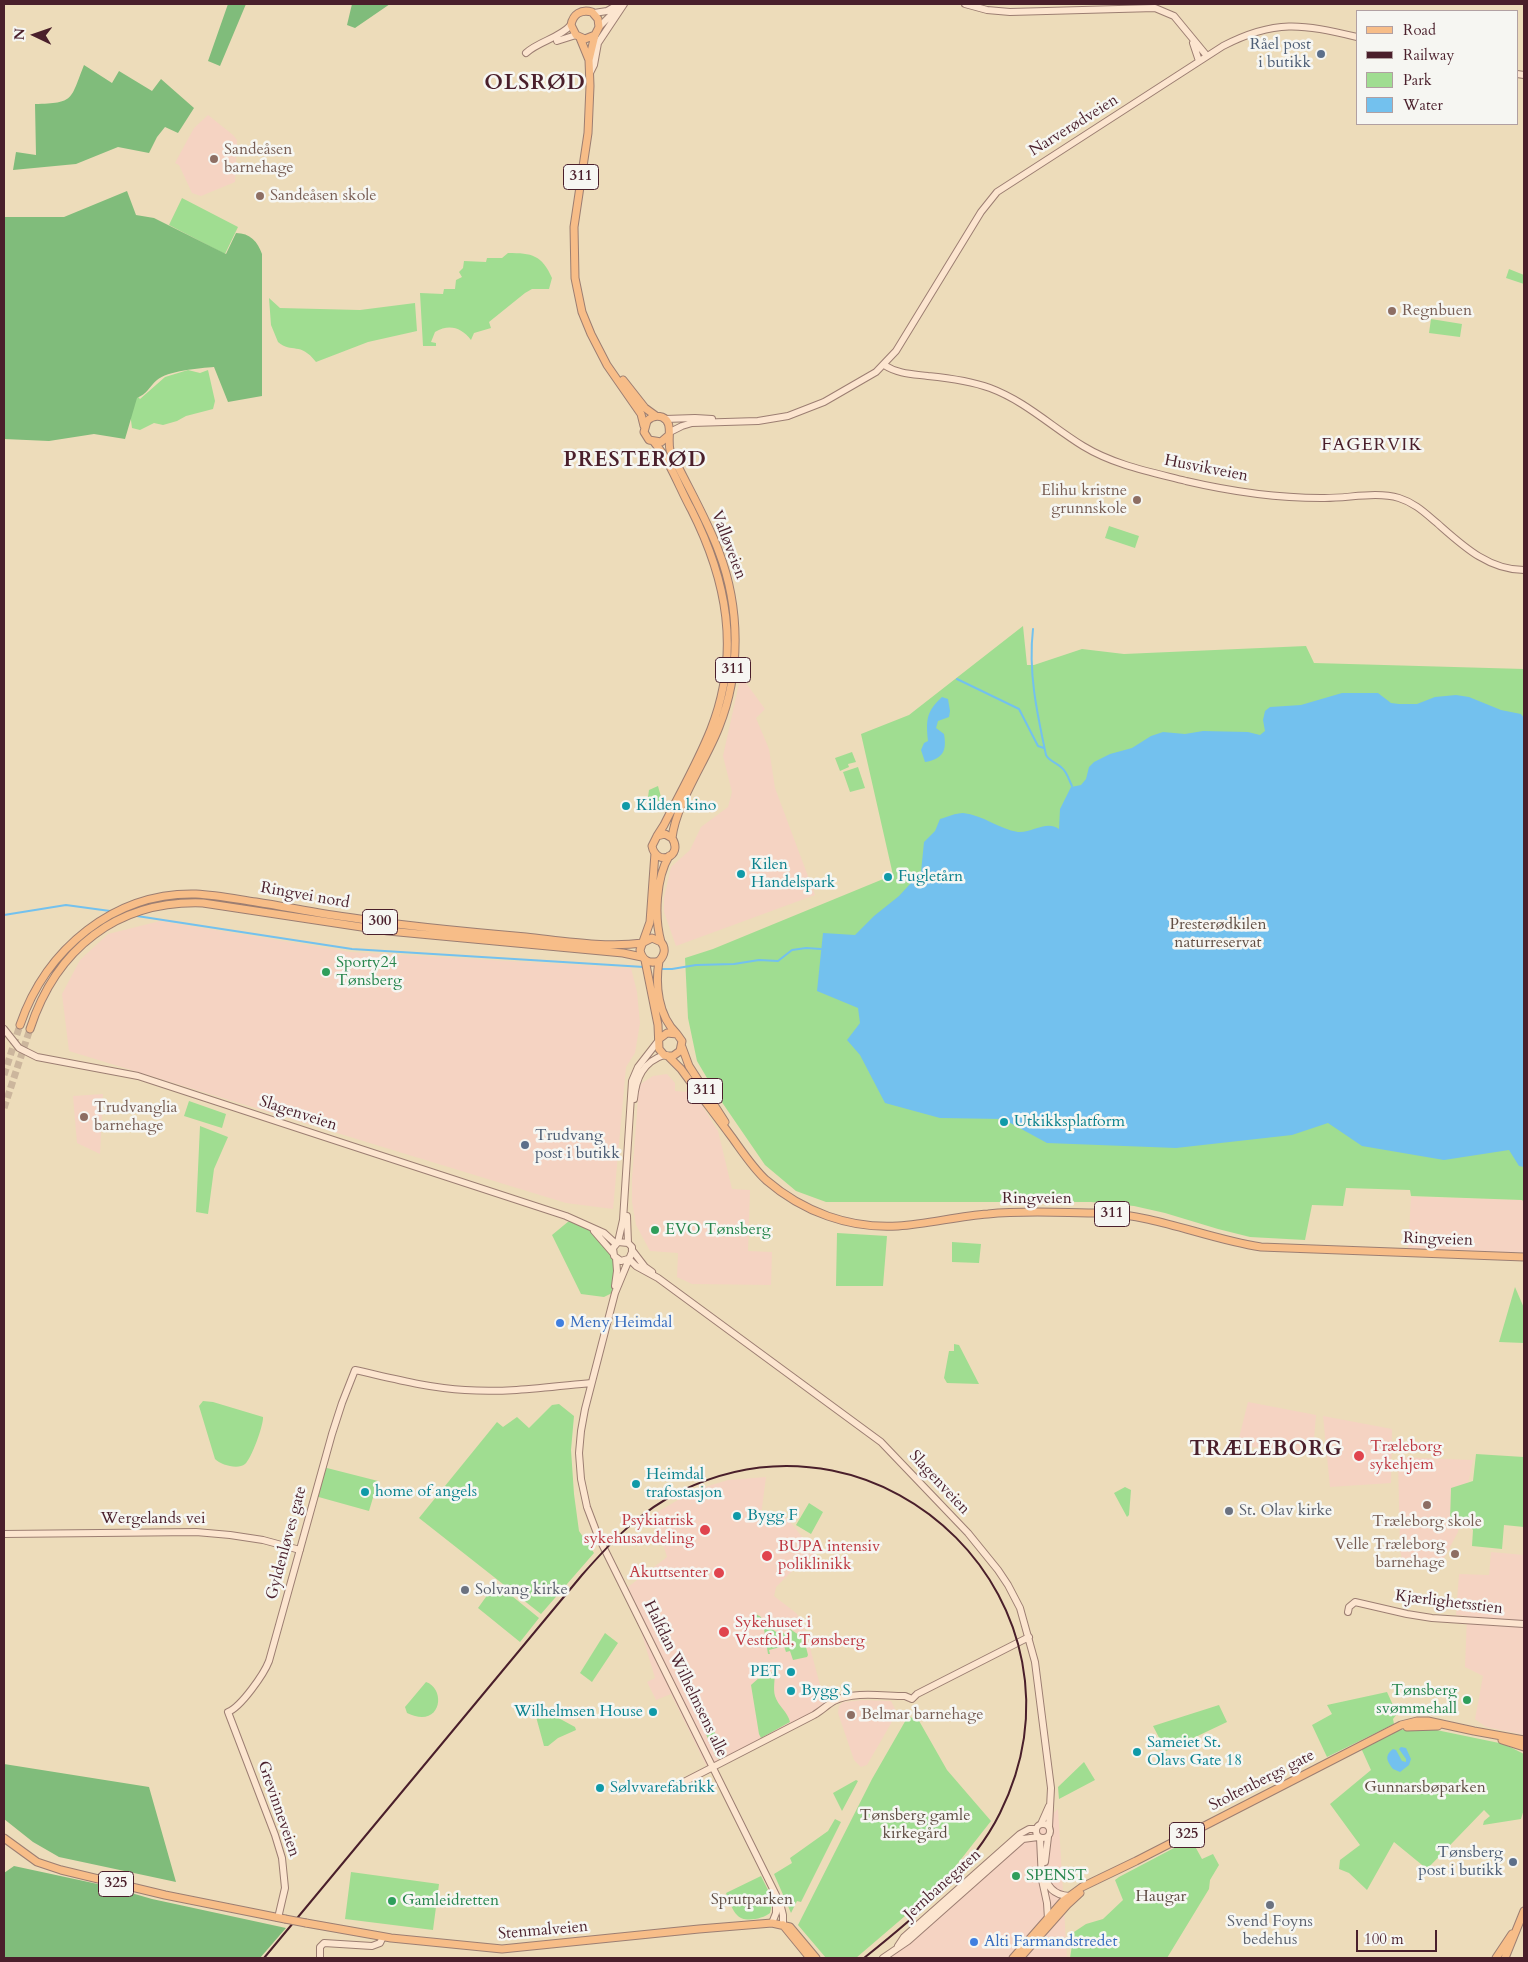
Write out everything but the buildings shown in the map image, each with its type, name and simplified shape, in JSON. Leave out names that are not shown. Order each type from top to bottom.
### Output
[{"type":"main road","points":[[576,4],[576,14],[571,25],[560,35],[530,49],[526,53],[562,38],[578,36],[587,38],[595,35]]},
{"type":"main road","points":[[584,4],[598,19],[599,27]]},
{"type":"main road","points":[[576,14],[582,11],[607,11],[622,4]]},
{"type":"main road","points":[[599,27],[622,4]]},
{"type":"main road","points":[[590,73],[594,65],[598,43],[622,4]]},
{"type":"main road","points":[[965,4],[987,10],[1010,12],[1155,8],[1174,16],[1207,56]]},
{"type":"main road","name":"311","points":[[571,25],[589,60]]},
{"type":"main road","name":"Narverødveien","points":[[720,421],[767,420],[805,411],[857,384],[884,365],[902,342],[980,212],[997,192],[1207,56],[1243,36],[1274,27],[1307,26],[1356,38]]},
{"type":"main road","name":"311","points":[[599,27],[595,35],[589,60],[589,114],[575,211],[573,259],[582,312],[606,365],[639,412],[645,435],[654,442]]},
{"type":"main road","points":[[1192,39],[1199,61]]},
{"type":"main road","name":"311","points":[[602,354],[643,406],[656,416],[665,419],[669,424],[669,434]]},
{"type":"main road","name":"Husvikveien","points":[[884,365],[901,373],[944,378],[994,390],[1015,400],[1074,441],[1098,454],[1118,462],[1187,481],[1293,498],[1382,496],[1398,498],[1417,506],[1479,557],[1502,567],[1524,570]]},
{"type":"main road","points":[[644,426],[648,419],[656,416]]},
{"type":"main road","points":[[665,419],[703,418],[720,421]]},
{"type":"main road","points":[[654,442],[663,441],[669,434],[686,424],[720,421]]},
{"type":"main road","name":"Valløveien","points":[[669,434],[670,450],[710,530],[725,568],[732,602],[735,641],[731,685],[723,716],[712,745],[676,816],[672,838],[675,843],[675,849],[662,870],[658,893],[657,922],[664,954],[658,966],[657,983],[666,1022],[677,1034]]},
{"type":"main road","name":"Valløveien","points":[[654,442],[664,455],[698,522],[715,564],[724,598],[728,643],[722,691],[711,728],[652,846],[654,853],[650,922],[640,950],[645,963],[658,1025],[659,1040]]},
{"type":"main road","points":[[657,836],[665,834],[672,838]]},
{"type":"main road","points":[[654,853],[661,857],[669,856]]},
{"type":"main road","name":"Ringvei nord","points":[[20,1025],[36,989],[53,963],[77,938],[111,914],[157,898],[197,894],[352,918],[435,928],[624,945],[644,942]]},
{"type":"main road","name":"Ringvei nord","points":[[30,1029],[46,990],[62,965],[93,935],[122,918],[174,903],[203,903],[388,931],[623,953],[645,963]]},
{"type":"main road","points":[[644,942],[652,938],[660,942]]},
{"type":"main road","points":[[645,963],[654,962],[658,966]]},
{"type":"main road","name":"Slagenveien","points":[[4,1029],[19,1048],[36,1057],[138,1076],[566,1216],[604,1233],[617,1243]]},
{"type":"main road","points":[[677,1034],[667,1033],[659,1040],[638,1067],[632,1081],[623,1220],[614,1256],[621,1261],[628,1259],[632,1255],[632,1250],[628,1243],[626,1203],[636,1083],[642,1070],[648,1064],[666,1056],[677,1054],[682,1047]]},
{"type":"main road","name":"Ringveien","points":[[677,1034],[682,1041],[682,1047],[689,1066],[727,1126],[730,1134]]},
{"type":"main road","name":"Ringveien","points":[[659,1040],[659,1049],[681,1069],[753,1167],[783,1193],[829,1217],[865,1225],[899,1226],[991,1213],[1105,1214],[1136,1217],[1166,1223],[1220,1239],[1261,1246],[1524,1257]]},
{"type":"main road","name":"Slagenveien","points":[[590,1226],[614,1256]]},
{"type":"main road","points":[[617,1243],[628,1243]]},
{"type":"main road","name":"Slagenveien","points":[[632,1250],[658,1278],[849,1417],[888,1448],[968,1533],[998,1570],[1014,1596],[1029,1637],[1038,1680],[1052,1788],[1050,1832],[1045,1873],[1047,1884],[1059,1909]]},
{"type":"main road","name":"Halfdan Wilhelmsens alle","points":[[614,1256],[617,1271],[615,1293],[583,1418],[579,1453],[581,1479],[587,1507],[598,1536],[714,1767],[782,1910],[784,1925],[810,1958]]},
{"type":"main road","name":"Slagenveien","points":[[628,1259],[636,1266],[658,1278]]},
{"type":"main road","name":"Halfdan Wilhelmsens alle","points":[[615,1293],[627,1267],[628,1259]]},
{"type":"main road","name":"Gyldenløves gate","points":[[228,1712],[235,1708],[266,1668],[332,1434],[355,1370],[435,1387],[465,1390],[500,1391],[591,1384]]},
{"type":"main road","name":"Wergelands vei","points":[[4,1534],[196,1532],[255,1539],[300,1550]]},
{"type":"main road","name":"Kjærlighetsstien","points":[[1348,1612],[1349,1607],[1355,1602],[1432,1618],[1524,1624]]},
{"type":"main road","points":[[678,1787],[680,1784],[786,1731],[833,1702],[843,1698],[905,1696],[912,1699],[917,1694],[1029,1637]]},
{"type":"main road","name":"Grevinneveien","points":[[228,1712],[282,1858],[285,1888],[281,1919]]},
{"type":"main road","name":"Stoltenbergs gate","points":[[1020,1958],[1069,1896],[1082,1887],[1402,1725],[1418,1721],[1428,1721],[1524,1740]]},
{"type":"main road","name":"Stoltenbergs gate","points":[[1478,1732],[1524,1747]]},
{"type":"main road","name":"Slagenveien","points":[[1038,1826],[1051,1803]]},
{"type":"main road","points":[[1048,1919],[1042,1880],[1038,1826],[1049,1827]]},
{"type":"main road","name":"Jernbanegaten","points":[[895,1950],[904,1937],[1020,1834],[1038,1826]]},
{"type":"main road","points":[[1039,1837],[1048,1837]]},
{"type":"main road","name":"Jernbanegaten","points":[[883,1958],[908,1941],[1023,1839],[1039,1837]]},
{"type":"main road","name":"325","points":[[4,1838],[32,1859],[61,1870],[165,1895],[281,1919]]},
{"type":"main road","name":"Stoltenbergs gate","points":[[1013,1958],[1048,1919],[1097,1881]]},
{"type":"main road","points":[[1052,1891],[1069,1896]]},
{"type":"main road","points":[[772,1923],[776,1912],[776,1898]]},
{"type":"main road","points":[[1046,1898],[1059,1909]]},
{"type":"main road","points":[[1505,1958],[1524,1911]]},
{"type":"main road","name":"Stenmalveien","points":[[281,1919],[383,1937],[502,1949],[699,1929],[772,1923],[784,1925]]},
{"type":"main road","points":[[784,1925],[790,1927],[816,1958]]},
{"type":"main road","points":[[1496,1958],[1518,1925]]},
{"type":"main road","points":[[320,1958],[320,1947],[324,1943],[372,1946],[380,1943],[383,1937]]},
{"type":"shaded area","points":[[208,115],[237,140],[235,182],[201,196],[192,193],[179,165],[175,163],[194,128]]},
{"type":"shaded area","points":[[743,679],[765,709],[756,718],[769,749],[775,788],[815,895],[676,946],[664,912],[664,898],[671,867],[690,850],[701,827],[728,807],[732,792],[723,756],[739,684]]},
{"type":"shaded area","points":[[160,921],[351,952],[631,968],[637,992],[640,1023],[635,1053],[626,1067],[613,1209],[566,1203],[69,1051],[62,994],[80,960],[108,934]]},
{"type":"shaded area","points":[[667,1074],[675,1083],[675,1091],[689,1092],[694,1101],[700,1102],[718,1131],[732,1189],[750,1190],[748,1251],[772,1252],[771,1285],[692,1284],[677,1277],[678,1253],[650,1251],[636,1225],[632,1202],[632,1179],[639,1085],[653,1076]]},
{"type":"shaded area","points":[[103,1094],[100,1154],[77,1143],[73,1096]]},
{"type":"shaded area","points":[[1411,1197],[1522,1200],[1524,1203],[1524,1253],[1408,1249]]},
{"type":"shaded area","points":[[1248,1402],[1316,1415],[1313,1452],[1237,1446]]},
{"type":"shaded area","name":"Træleborg sykehjem","points":[[1323,1416],[1392,1429],[1391,1483],[1330,1487]]},
{"type":"shaded area","points":[[1398,1457],[1473,1460],[1458,1532],[1441,1564],[1403,1564],[1400,1550]]},
{"type":"shaded area","name":"Sykehuset i Vestfold, Tønsberg","points":[[766,1477],[761,1515],[787,1518],[815,1553],[776,1587],[774,1596],[796,1613],[803,1622],[826,1707],[707,1767],[671,1694],[656,1700],[647,1682],[655,1678],[628,1587],[667,1557],[654,1514],[695,1490],[728,1480]]},
{"type":"shaded area","points":[[1491,1552],[1524,1555],[1524,1735],[1486,1727],[1475,1719],[1483,1676],[1465,1667],[1467,1616],[1456,1615],[1459,1574],[1489,1575]]},
{"type":"shaded area","points":[[864,1700],[891,1701],[897,1713],[867,1765],[861,1767],[854,1760],[838,1713],[839,1706],[843,1702]]},
{"type":"shaded area","points":[[1058,1809],[1067,1958],[886,1958],[892,1954]]},
{"type":"green space","points":[[228,4],[246,4],[220,66],[208,61]]},
{"type":"green space","points":[[352,4],[390,4],[355,28],[347,25]]},
{"type":"green space","points":[[84,65],[112,83],[119,71],[152,91],[161,79],[194,108],[178,133],[165,127],[157,137],[149,153],[118,147],[76,164],[13,170],[16,152],[36,155],[35,104],[58,102],[69,97],[76,86]]},
{"type":"green space","points":[[127,191],[136,215],[154,218],[226,254],[236,233],[249,236],[258,246],[262,254],[262,396],[228,402],[214,367],[184,370],[162,377],[137,398],[125,439],[94,434],[49,441],[4,439],[4,217],[64,217]]},
{"type":"green space","points":[[182,198],[238,227],[225,254],[169,225]]},
{"type":"green space","points":[[508,253],[530,255],[540,260],[552,278],[549,289],[532,289],[525,293],[489,322],[491,328],[474,333],[471,340],[459,330],[445,328],[435,332],[431,342],[436,343],[436,346],[423,346],[420,293],[443,294],[444,289],[455,289],[456,280],[462,277],[459,272],[463,268],[464,261],[486,262],[487,258],[502,258]]},
{"type":"green space","points":[[1509,269],[1524,275],[1524,284],[1506,278]]},
{"type":"green space","points":[[269,298],[280,308],[360,310],[415,303],[417,331],[368,342],[316,362],[305,352],[278,342],[271,325]]},
{"type":"green space","points":[[1431,319],[1462,324],[1460,337],[1429,333]]},
{"type":"green space","points":[[188,370],[200,373],[208,370],[215,401],[213,409],[186,416],[163,425],[154,423],[140,430],[132,428],[130,413],[136,395],[140,399],[165,377]]},
{"type":"green space","points":[[1109,526],[1139,536],[1135,548],[1105,538]]},
{"type":"green space","name":"Presterødkilen naturreservat","points":[[1023,626],[1027,665],[1034,665],[1082,649],[1124,654],[1306,646],[1314,663],[1524,669],[1524,1202],[1522,1200],[1411,1196],[1410,1190],[1346,1188],[1343,1206],[1312,1205],[1305,1240],[1250,1237],[1134,1206],[1091,1202],[826,1202],[796,1191],[765,1165],[717,1095],[697,1061],[688,1018],[685,958],[713,949],[893,875],[861,734],[909,715]]},
{"type":"green space","points":[[852,752],[856,762],[848,764],[849,767],[840,771],[835,758]]},
{"type":"green space","points":[[858,767],[865,788],[850,792],[843,772]]},
{"type":"green space","points":[[658,786],[661,797],[658,806],[650,803],[648,797],[649,790]]},
{"type":"green space","points":[[189,1101],[226,1114],[222,1128],[184,1116]]},
{"type":"green space","points":[[200,1126],[228,1137],[214,1169],[208,1214],[196,1212]]},
{"type":"green space","points":[[569,1221],[591,1230],[612,1256],[615,1270],[612,1293],[604,1297],[581,1294],[552,1235]]},
{"type":"green space","points":[[837,1233],[887,1236],[883,1286],[836,1286]]},
{"type":"green space","points":[[952,1242],[981,1244],[979,1263],[952,1262]]},
{"type":"green space","points":[[1515,1287],[1524,1308],[1524,1343],[1499,1342]]},
{"type":"green space","points":[[954,1344],[959,1345],[979,1384],[947,1383],[944,1378],[949,1351],[954,1351]]},
{"type":"green space","points":[[203,1401],[213,1402],[263,1417],[257,1442],[248,1461],[242,1466],[230,1466],[215,1459],[199,1406]]},
{"type":"green space","points":[[559,1404],[574,1416],[571,1450],[579,1531],[594,1553],[541,1614],[419,1518],[497,1422],[503,1427],[517,1417],[529,1428],[552,1405]]},
{"type":"green space","points":[[1476,1454],[1524,1457],[1524,1527],[1504,1525],[1502,1549],[1472,1546],[1473,1530],[1468,1523],[1450,1521],[1451,1488],[1473,1481]]},
{"type":"green space","points":[[323,1467],[378,1481],[369,1511],[315,1496]]},
{"type":"green space","points":[[1125,1487],[1131,1490],[1129,1515],[1127,1517],[1114,1493]]},
{"type":"green space","points":[[809,1503],[823,1512],[811,1534],[796,1525]]},
{"type":"green space","points":[[496,1583],[539,1618],[520,1642],[478,1608]]},
{"type":"green space","points":[[754,1613],[761,1617],[761,1621],[779,1634],[781,1631],[786,1635],[790,1629],[799,1635],[802,1631],[807,1657],[793,1660],[790,1651],[786,1652],[784,1646],[769,1650],[770,1654],[768,1654],[764,1629]]},
{"type":"green space","points":[[605,1633],[618,1643],[592,1682],[580,1673]]},
{"type":"green space","points":[[775,1671],[775,1696],[790,1722],[761,1738],[751,1685],[760,1677]]},
{"type":"green space","points":[[426,1682],[433,1686],[437,1692],[437,1706],[433,1713],[418,1717],[407,1713],[405,1707]]},
{"type":"green space","points":[[1387,1692],[1397,1714],[1393,1719],[1394,1724],[1327,1757],[1312,1725],[1332,1714],[1327,1705]]},
{"type":"green space","points":[[1219,1705],[1227,1722],[1166,1751],[1153,1726]]},
{"type":"green space","points":[[537,1707],[575,1727],[576,1730],[558,1738],[548,1746],[544,1746],[535,1713]]},
{"type":"green space","name":"Tønsberg gamle kirkegård","points":[[909,1717],[918,1719],[947,1770],[991,1821],[940,1886],[856,1958],[826,1958],[798,1925],[872,1779]]},
{"type":"green space","name":"Gunnarsbøparken","points":[[1417,1726],[1504,1744],[1524,1754],[1524,1809],[1521,1819],[1483,1825],[1484,1821],[1490,1816],[1484,1810],[1427,1869],[1394,1842],[1367,1890],[1349,1873],[1339,1869],[1340,1860],[1360,1845],[1330,1804],[1371,1770],[1361,1748],[1397,1731]]},
{"type":"green space","points":[[714,1731],[725,1756],[719,1759],[716,1757],[706,1734]]},
{"type":"green space","points":[[1084,1762],[1095,1780],[1059,1799],[1058,1787]]},
{"type":"green space","points":[[4,1764],[149,1787],[176,1882],[59,1857],[33,1842],[4,1819]]},
{"type":"green space","points":[[856,1780],[858,1781],[842,1811],[833,1793]]},
{"type":"green space","points":[[835,1819],[841,1822],[801,1902],[797,1901],[791,1913],[774,1874],[792,1863],[790,1858],[828,1831]]},
{"type":"green space","name":"Haugar","points":[[1191,1839],[1202,1859],[1213,1854],[1219,1865],[1210,1880],[1209,1889],[1167,1958],[1070,1958],[1074,1932],[1086,1924],[1103,1919],[1123,1900],[1115,1880]]},
{"type":"green space","points":[[14,1866],[107,1886],[152,1899],[286,1928],[260,1958],[4,1958],[4,1873]]},
{"type":"green space","name":"Gamleidretten","points":[[351,1872],[439,1884],[433,1930],[345,1919]]},
{"type":"green space","name":"Sprutparken","points":[[761,1876],[773,1900],[770,1913],[763,1917],[744,1919],[737,1915],[726,1893]]},
{"type":"water","name":"Presterødkilen naturreservat","points":[[1342,693],[1378,693],[1391,703],[1399,704],[1417,704],[1435,697],[1456,695],[1469,697],[1501,710],[1521,714],[1524,718],[1524,1167],[1519,1166],[1509,1150],[1444,1160],[1362,1146],[1328,1123],[1292,1135],[1176,1148],[1047,1143],[1003,1119],[940,1118],[885,1103],[860,1055],[847,1040],[860,1023],[858,1008],[817,991],[823,933],[855,935],[874,916],[899,896],[921,872],[924,842],[935,831],[940,819],[963,813],[977,816],[1018,832],[1044,826],[1059,829],[1060,809],[1071,787],[1081,785],[1086,779],[1089,767],[1094,762],[1110,754],[1132,748],[1151,736],[1163,732],[1185,734],[1203,731],[1248,732],[1260,735],[1265,731],[1263,720],[1265,711],[1270,707],[1301,705]]},
{"type":"water","points":[[942,697],[948,699],[950,711],[949,717],[938,721],[936,728],[944,734],[944,750],[936,759],[925,762],[921,750],[924,743],[928,741],[928,717],[933,707]]},
{"type":"water","points":[[1401,1747],[1406,1748],[1411,1759],[1409,1765],[1400,1772],[1393,1769],[1387,1756],[1393,1749],[1396,1750],[1402,1761],[1406,1762],[1399,1749]]},
{"type":"waterway","points":[[1033,629],[1033,677],[1046,755],[1064,770],[1072,786]]},
{"type":"waterway","points":[[957,679],[1019,709],[1038,746],[1044,748]]},
{"type":"waterway","points":[[4,915],[66,905],[110,911]]},
{"type":"waterway","points":[[137,916],[352,949],[644,967]]},
{"type":"waterway","points":[[661,969],[696,965],[734,964],[759,960],[778,961],[792,950],[806,948],[821,949]]},
{"type":"tunnel","points":[[4,1075],[20,1025]]},
{"type":"tunnel","points":[[4,1108],[30,1029]]},
{"type":"railway","points":[[264,1958],[582,1575],[615,1539],[652,1508],[681,1491],[758,1468],[832,1471],[899,1495],[956,1538],[998,1594],[1022,1662],[1024,1736],[1000,1813],[988,1834],[958,1874],[902,1927],[864,1958]]},
{"type":"place","name":"Råel post i butikk","points":[[1321,54]]},
{"type":"place","name":"Sandeåsen barnehage","points":[[214,159]]},
{"type":"place","name":"Sandeåsen skole","points":[[260,196]]},
{"type":"place","name":"Regnbuen","points":[[1392,311]]},
{"type":"place","name":"Elihu kristne grunnskole","points":[[1137,500]]},
{"type":"place","name":"Kilden kino","points":[[626,806]]},
{"type":"place","name":"Kilen Handelspark","points":[[741,874]]},
{"type":"place","name":"Fugletårn","points":[[888,877]]},
{"type":"place","name":"Sporty24 Tønsberg","points":[[326,972]]},
{"type":"place","name":"Trudvanglia barnehage","points":[[84,1117]]},
{"type":"place","name":"Utkikksplatform","points":[[1004,1122]]},
{"type":"place","name":"Trudvang post i butikk","points":[[525,1145]]},
{"type":"place","name":"EVO Tønsberg","points":[[655,1230]]},
{"type":"place","name":"Meny Heimdal","points":[[560,1323]]},
{"type":"place","name":"Træleborg sykehjem","points":[[1359,1456]]},
{"type":"place","name":"Heimdal trafostasjon","points":[[636,1484]]},
{"type":"place","name":"home of angels","points":[[365,1492]]},
{"type":"place","name":"Træleborg skole","points":[[1427,1505]]},
{"type":"place","name":"St. Olav kirke","points":[[1229,1511]]},
{"type":"place","name":"Bygg F","points":[[737,1516]]},
{"type":"place","name":"Psykiatrisk sykehusavdeling","points":[[705,1530]]},
{"type":"place","name":"Velle Træleborg barnehage","points":[[1455,1554]]},
{"type":"place","name":"BUPA intensiv poliklinikk","points":[[767,1556]]},
{"type":"place","name":"Akuttsenter","points":[[719,1573]]},
{"type":"place","name":"Solvang kirke","points":[[465,1590]]},
{"type":"place","name":"Sykehuset i Vestfold, Tønsberg","points":[[724,1632]]},
{"type":"place","name":"PET","points":[[791,1672]]},
{"type":"place","name":"Bygg S","points":[[791,1691]]},
{"type":"place","name":"Tønsberg svømmehall","points":[[1467,1700]]},
{"type":"place","name":"Wilhelmsen House","points":[[653,1712]]},
{"type":"place","name":"Belmar barnehage","points":[[851,1715]]},
{"type":"place","name":"Sameiet St. Olavs Gate 18","points":[[1137,1752]]},
{"type":"place","name":"Sølvvarefabrikk","points":[[600,1788]]},
{"type":"place","name":"Tønsberg post i butikk","points":[[1513,1862]]},
{"type":"place","name":"SPENST","points":[[1016,1876]]},
{"type":"place","name":"Gamleidretten","points":[[392,1901]]},
{"type":"place","name":"Svend Foyns bedehus","points":[[1270,1905]]},
{"type":"place","name":"Alti Farmandstredet","points":[[974,1942]]},
{"type":"district","name":"OLSRØD","points":[[535,84]]},
{"type":"district","name":"FAGERVIK","points":[[1372,446]]},
{"type":"district","name":"PRESTERØD","points":[[635,461]]},
{"type":"district","name":"TRÆLEBORG","points":[[1266,1450]]}]
